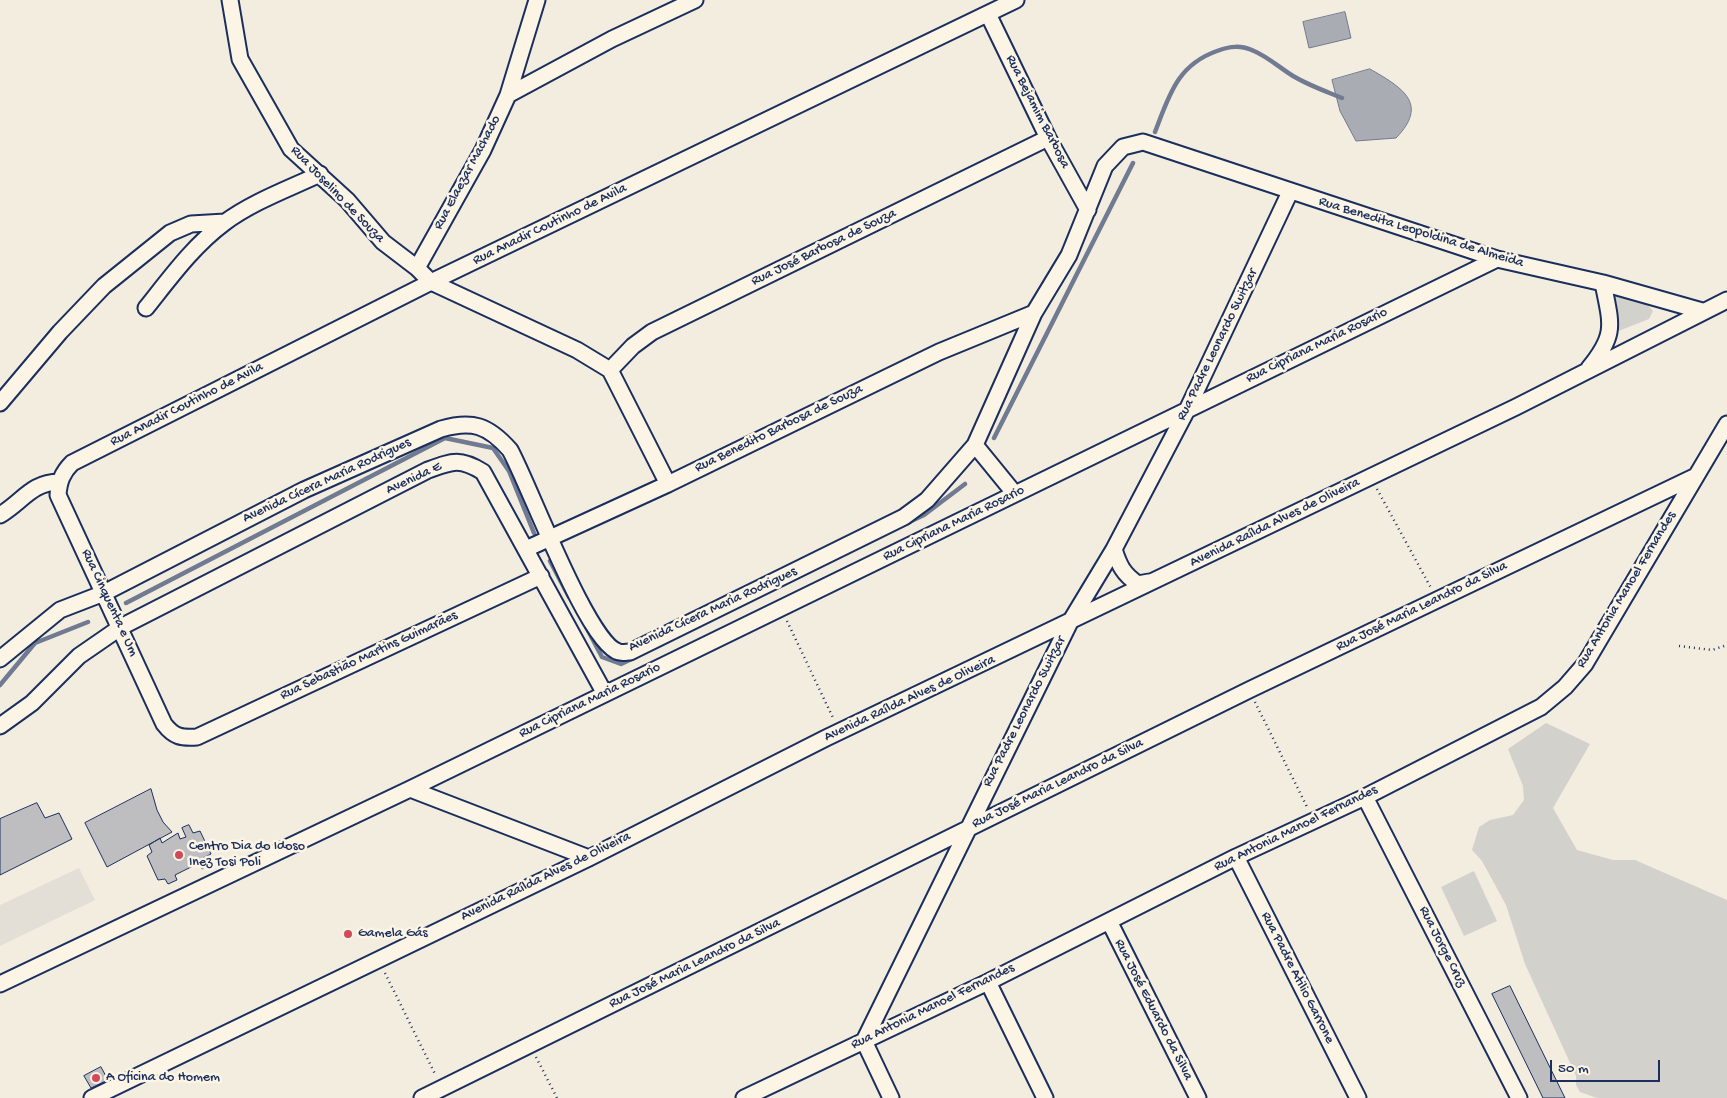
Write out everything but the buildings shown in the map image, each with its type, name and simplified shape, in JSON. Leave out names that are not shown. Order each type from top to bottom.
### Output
[{"type":"street","name":"Rua Joselino de Souza","points":[[230,0],[240,59],[291,149],[347,200],[383,242],[417,268]]},
{"type":"street","name":"Rua Elaezar Machado","points":[[417,268],[483,150],[508,95],[537,0]]},
{"type":"street","points":[[508,95],[612,39],[695,0]]},
{"type":"street","name":"Rua Anadir Coutinho de Avila","points":[[59,482],[65,470],[72,463],[431,282],[1015,0]]},
{"type":"street","name":"Rua Bejamim Barbosa","points":[[988,14],[1048,138],[1088,210]]},
{"type":"street","name":"Rua José Barbosa de Souza","points":[[610,370],[633,346],[652,332],[1048,138]]},
{"type":"street","name":"Avenida Cícera Maria Rodrigues","points":[[0,659],[60,610],[104,593],[304,490],[440,428],[458,424],[473,424],[488,430],[500,438],[510,450],[582,605],[604,640],[619,652],[630,652],[904,517],[927,500],[975,445],[1034,312],[1069,255],[1101,175],[1113,156],[1123,147],[1143,142]]},
{"type":"street","name":"Rua Benedita Leopoldina de Almeida","points":[[1143,142],[1498,259],[1603,283],[1702,312]]},
{"type":"street","points":[[146,308],[203,240],[225,222],[260,202],[320,174]]},
{"type":"street","name":"Rua Padre Leonardo Switzar","points":[[864,1041],[967,828],[1070,622],[1114,549],[1188,408],[1290,192]]},
{"type":"street","points":[[0,403],[60,332],[111,280],[170,233],[190,224],[225,222]]},
{"type":"street","name":"Rua Cipriana Maria Rosario","points":[[0,984],[605,694],[1188,408],[1498,259]]},
{"type":"street","points":[[417,268],[431,282],[577,350],[610,370],[668,484]]},
{"type":"street","points":[[1585,373],[1604,350],[1610,334],[1610,320],[1603,283]]},
{"type":"street","name":"Avenida Raílda Alves de Oliveira","points":[[92,1098],[589,858],[840,732],[1585,373],[1727,300]]},
{"type":"street","name":"Rua Benedito Barbosa de Souza","points":[[526,549],[668,484],[922,360],[1034,312]]},
{"type":"street","name":"Rua Antonia Manoel Fernandes","points":[[744,1098],[988,982],[1236,857],[1365,797],[1541,707],[1565,687],[1585,664],[1727,424]]},
{"type":"street","points":[[975,445],[1014,494]]},
{"type":"street","name":"Avenida E","points":[[0,726],[32,702],[79,656],[121,627],[428,470],[450,462],[466,462],[483,472],[605,694]]},
{"type":"street","name":"Rua José Maria Leandro da Silva","points":[[422,1098],[1249,690],[1696,476]]},
{"type":"street","points":[[0,515],[37,486],[46,482],[59,482]]},
{"type":"street","name":"Rua Cinquenta e Um","points":[[59,482],[58,496],[121,627],[164,724],[171,733],[182,738],[197,737]]},
{"type":"street","points":[[1114,549],[1121,570],[1128,577],[1138,584],[1149,582]]},
{"type":"street","name":"Rua Sebastião Martins Guimarães","points":[[197,737],[541,576]]},
{"type":"street","points":[[410,788],[589,858]]},
{"type":"street","name":"Rua Jorge Cruz","points":[[1365,797],[1519,1098]]},
{"type":"street","name":"Rua Padre Atilio Garrone","points":[[1236,857],[1358,1098]]},
{"type":"street","name":"Rua José Eduardo da Silva","points":[[1109,921],[1198,1098]]},
{"type":"street","points":[[988,982],[1045,1098]]},
{"type":"street","points":[[864,1041],[891,1098]]},
{"type":"path","points":[[1370,477],[1438,600]]},
{"type":"path","points":[[780,608],[840,732]]},
{"type":"path","points":[[1679,646],[1712,650],[1727,645]]},
{"type":"path","points":[[1249,690],[1314,820]]},
{"type":"path","points":[[387,978],[443,1088]]},
{"type":"path","points":[[530,1046],[557,1098]]},
{"type":"shaded area","points":[[1345,12],[1351,38],[1309,48],[1303,22]]},
{"type":"shaded area","points":[[1370,69],[1392,82],[1401,90],[1411,106],[1411,115],[1406,126],[1396,138],[1356,141],[1340,111],[1332,80]]},
{"type":"shaded area","points":[[1615,295],[1647,304],[1653,311],[1649,319],[1616,332]]},
{"type":"shaded area","points":[[1546,723],[1590,744],[1553,808],[1577,850],[1613,860],[1635,860],[1727,900],[1727,1098],[1597,1098],[1580,1092],[1576,1085],[1576,1076],[1525,964],[1506,905],[1482,861],[1472,850],[1479,827],[1490,820],[1513,815],[1524,800],[1523,786],[1508,749]]},
{"type":"shaded area","points":[[79,868],[95,900],[0,946],[0,905]]},
{"type":"shaded area","points":[[1474,871],[1497,921],[1464,936],[1441,887]]},
{"type":"waterway","points":[[1155,132],[1170,94],[1183,73],[1203,57],[1226,48],[1240,47],[1254,51],[1299,79],[1342,98]]},
{"type":"waterway","points":[[994,438],[1133,163]]},
{"type":"waterway","points":[[126,603],[445,438],[493,448],[509,471],[534,533]]},
{"type":"waterway","points":[[905,524],[924,515],[965,484]]},
{"type":"waterway","points":[[550,561],[569,597]]},
{"type":"waterway","points":[[0,685],[35,643],[88,622]]},
{"type":"waterway","points":[[584,623],[602,657],[621,664],[636,657]]},
{"type":"place","name":"Centro Dia do Idoso Inez Tosi Poli","points":[[179,855]]},
{"type":"place","name":"Gamela Gás","points":[[348,934]]},
{"type":"place","name":"A Oficina do Homem","points":[[96,1078]]}]
